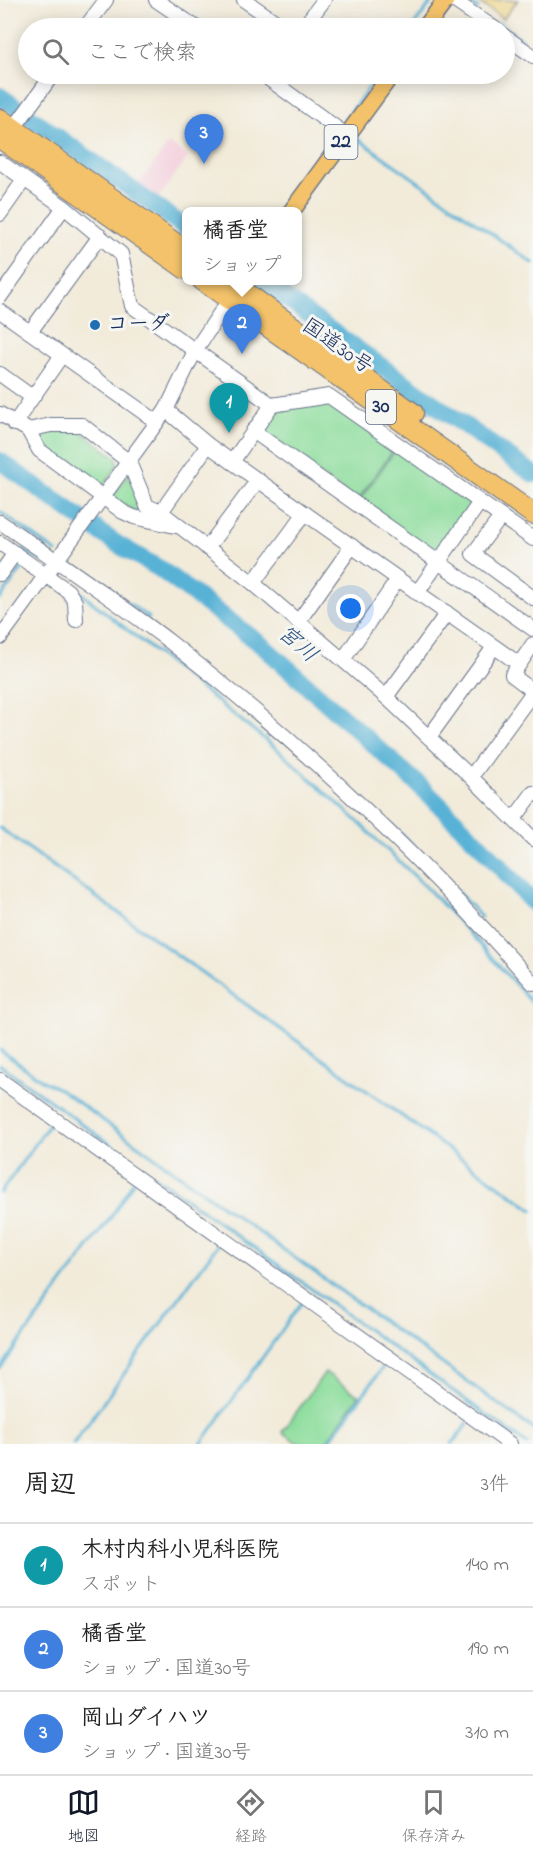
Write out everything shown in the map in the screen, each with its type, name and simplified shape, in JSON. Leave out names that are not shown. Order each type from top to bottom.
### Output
[{"type":"highway","points":[[11,125],[182,248]]},
{"type":"highway","points":[[11,125],[182,266]]},
{"type":"highway","name":"国道30号","points":[[234,287],[533,498]]},
{"type":"highway","name":"国道30号","points":[[234,287],[533,514]]},
{"type":"main road","points":[[432,18],[446,0]]},
{"type":"main road","name":"22","points":[[294,207],[341,131],[383,84]]},
{"type":"street","points":[[92,18],[106,0]]},
{"type":"street","points":[[156,0],[182,18]]},
{"type":"street","points":[[244,0],[270,18]]},
{"type":"street","points":[[310,18],[324,0]]},
{"type":"street","points":[[453,0],[479,18]]},
{"type":"street","points":[[515,44],[533,56]]},
{"type":"street","points":[[11,125],[45,84]]},
{"type":"street","points":[[279,84],[341,131]]},
{"type":"street","points":[[0,164],[64,207],[121,254],[132,306],[196,349],[272,405],[328,396],[533,538]]},
{"type":"street","points":[[0,214],[24,180]]},
{"type":"street","points":[[0,297],[64,207]]},
{"type":"street","points":[[30,332],[100,236]]},
{"type":"street","points":[[0,638],[166,410],[196,349],[234,287]]},
{"type":"street","points":[[0,311],[157,422]]},
{"type":"street","points":[[14,424],[62,355]]},
{"type":"street","points":[[0,374],[32,397]]},
{"type":"street","points":[[232,462],[272,405]]},
{"type":"street","points":[[166,410],[208,445],[519,664]]},
{"type":"street","points":[[0,414],[27,430],[39,450],[101,499],[134,517],[180,527]]},
{"type":"street","points":[[27,430],[51,425],[82,425],[129,462],[147,506],[161,512],[253,583],[343,660],[429,737],[533,839]]},
{"type":"street","points":[[254,431],[533,629]]},
{"type":"street","points":[[161,512],[208,445]]},
{"type":"street","points":[[207,548],[258,480]]},
{"type":"street","points":[[417,592],[480,502]]},
{"type":"street","points":[[253,583],[304,513]]},
{"type":"street","points":[[501,517],[473,554],[533,598]]},
{"type":"street","points":[[0,522],[61,553],[285,736],[451,893],[533,983]]},
{"type":"street","points":[[0,543],[68,591],[75,602],[76,620]]},
{"type":"street","points":[[298,622],[352,546]]},
{"type":"street","points":[[0,574],[15,554]]},
{"type":"street","points":[[343,660],[398,579]]},
{"type":"street","points":[[386,698],[447,613]]},
{"type":"street","points":[[471,777],[533,691],[512,675],[533,645]]},
{"type":"street","points":[[429,737],[494,647]]},
{"type":"street","points":[[514,819],[533,793]]},
{"type":"street","points":[[0,1080],[510,1444]]},
{"type":"shaded area","points":[[169,143],[188,157],[155,203],[135,189]]},
{"type":"green space","points":[[325,401],[395,448],[357,501],[258,431],[273,410]]},
{"type":"green space","points":[[77,429],[116,457],[118,465],[100,491],[45,450],[36,431]]},
{"type":"green space","points":[[396,449],[473,505],[437,558],[358,502]]},
{"type":"green space","points":[[129,474],[159,519],[142,516],[112,497]]},
{"type":"green space","points":[[325,1372],[359,1396],[325,1444],[299,1444],[282,1432]]},
{"type":"sand","points":[[476,0],[518,0],[502,18]]},
{"type":"waterway","points":[[420,18],[433,0]]},
{"type":"waterway","points":[[465,0],[478,9]]},
{"type":"waterway","points":[[515,35],[522,40]]},
{"type":"waterway","points":[[341,125],[372,84]]},
{"type":"waterway","points":[[0,96],[182,225]]},
{"type":"waterway","points":[[282,207],[336,133]]},
{"type":"waterway","points":[[358,139],[533,263]]},
{"type":"waterway","points":[[267,285],[533,474]]},
{"type":"waterway","name":"宮川","points":[[0,461],[117,544],[160,569],[264,647],[420,786],[479,844],[533,903]]},
{"type":"waterway","points":[[0,512],[56,552]]},
{"type":"waterway","points":[[22,550],[44,562]]},
{"type":"waterway","points":[[0,599],[23,567]]},
{"type":"waterway","points":[[59,572],[62,578],[276,748],[354,818],[429,890],[533,1004]]},
{"type":"waterway","points":[[128,603],[149,618]]},
{"type":"waterway","points":[[389,823],[416,848],[481,917]]},
{"type":"waterway","points":[[0,828],[533,1210]]},
{"type":"waterway","points":[[0,1050],[43,1081],[61,1090],[533,1429]]},
{"type":"waterway","points":[[0,1065],[527,1444]]},
{"type":"waterway","points":[[0,1193],[51,1122]]},
{"type":"waterway","points":[[0,1369],[113,1214],[133,1182]]},
{"type":"waterway","points":[[73,1444],[219,1243]]},
{"type":"waterway","points":[[201,1444],[302,1302]]},
{"type":"waterway","points":[[327,1444],[386,1363]]},
{"type":"waterway","points":[[452,1444],[468,1423]]},
{"type":"place","name":"岡山ダイハツ","points":[[204,164]]},
{"type":"place","name":"コーダ","points":[[95,325]]},
{"type":"place","name":"橘香堂","points":[[242,354]]},
{"type":"place","name":"木村内科小児科医院","points":[[229,433]]}]
